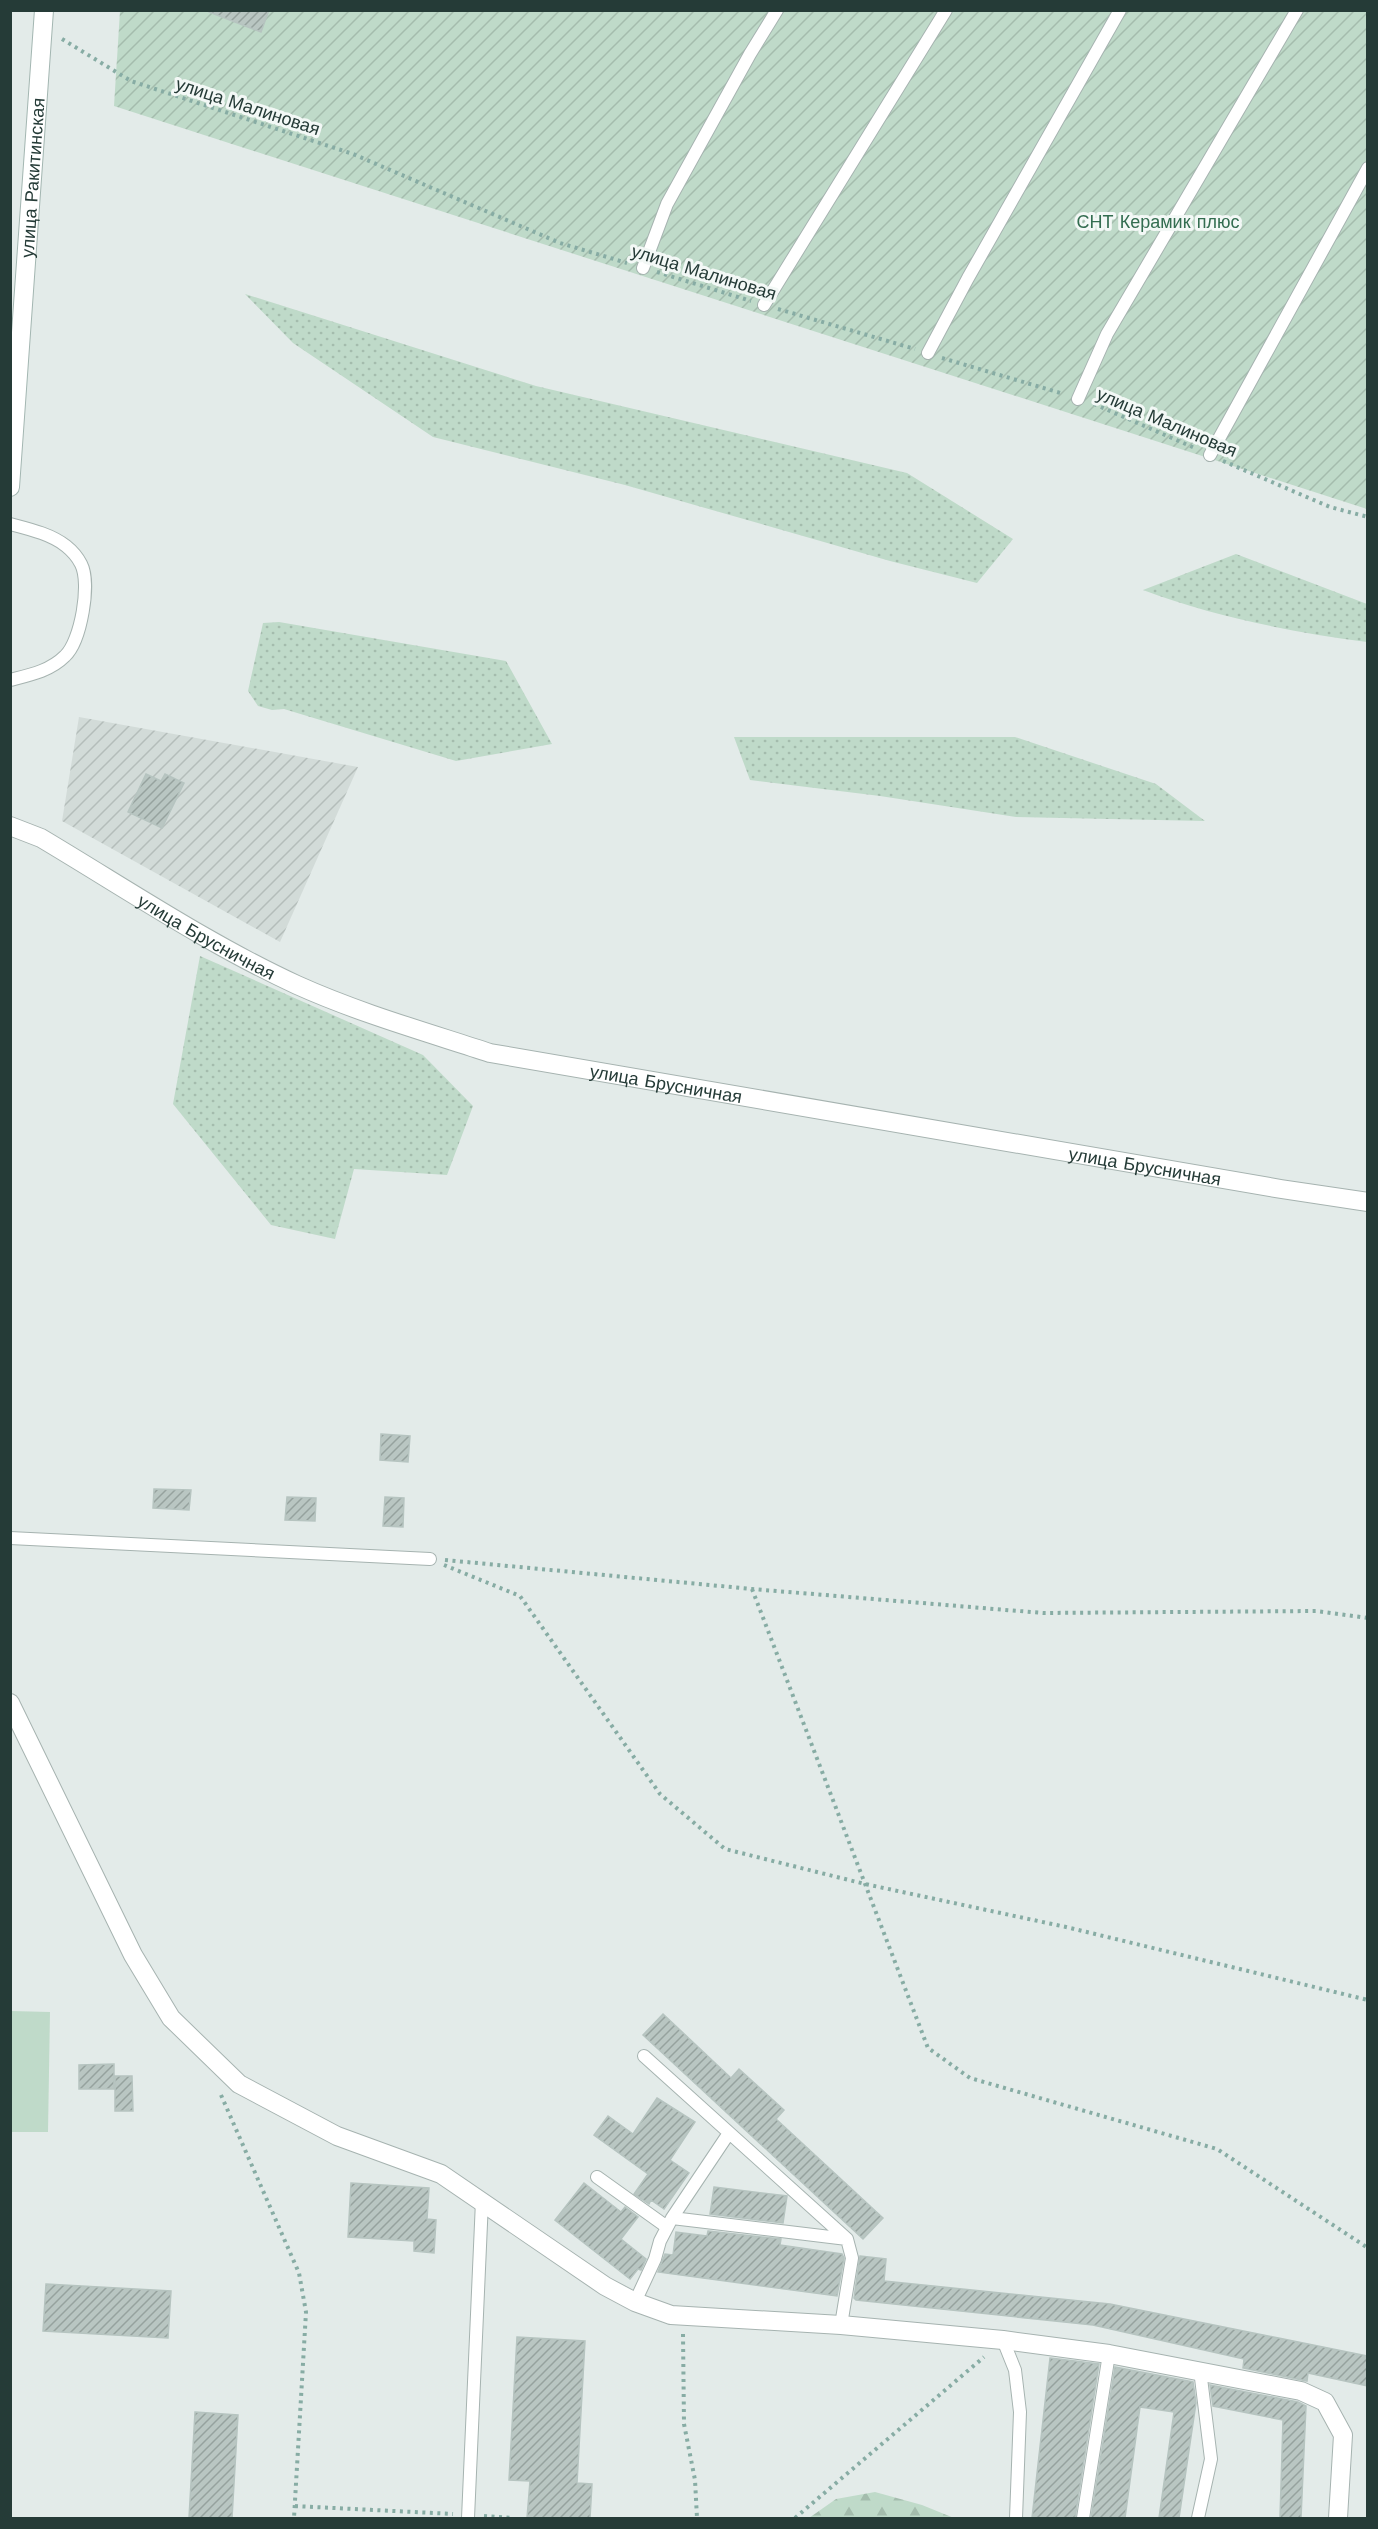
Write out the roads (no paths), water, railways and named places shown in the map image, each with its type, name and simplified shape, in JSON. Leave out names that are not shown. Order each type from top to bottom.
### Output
[{"type":"street","name":"улица Ракитинская","points":[[10,487],[44,19]]},
{"type":"street","name":"улица Брусничная","points":[[10,826],[41,838],[226,949],[298,985],[365,1011],[490,1053],[1234,1182],[1368,1202]]},
{"type":"street","points":[[10,1703],[133,1955],[171,2018],[238,2084],[337,2136],[441,2174],[604,2286],[635,2302],[671,2314],[841,2325],[1003,2340],[1109,2354],[1301,2391],[1324,2402],[1343,2435],[1338,2518]]},
{"type":"lane","points":[[643,268],[668,204],[750,54],[777,10]]},
{"type":"lane","points":[[764,305],[946,10]]},
{"type":"lane","points":[[928,353],[979,258],[1120,10]]},
{"type":"lane","points":[[1078,399],[1107,334],[1297,10]]},
{"type":"lane","points":[[1210,455],[1368,168]]},
{"type":"lane","points":[[10,524],[43,534],[67,546],[82,565],[85,587],[79,629],[66,655],[44,671],[10,680]]},
{"type":"lane","points":[[10,1538],[430,1559]]},
{"type":"lane","points":[[644,2056],[847,2239],[852,2258],[841,2325]]},
{"type":"lane","points":[[635,2302],[670,2223],[729,2133]]},
{"type":"lane","points":[[597,2177],[670,2223],[847,2239]]},
{"type":"lane","points":[[469,2517],[482,2201]]},
{"type":"lane","points":[[1003,2340],[1015,2370],[1020,2412],[1016,2518]]},
{"type":"lane","points":[[1083,2518],[1109,2354]]},
{"type":"lane","points":[[1198,2518],[1211,2459],[1200,2370]]},
{"type":"park label","name":"СНТ Керамик плюс","points":[[1158,221]]}]
